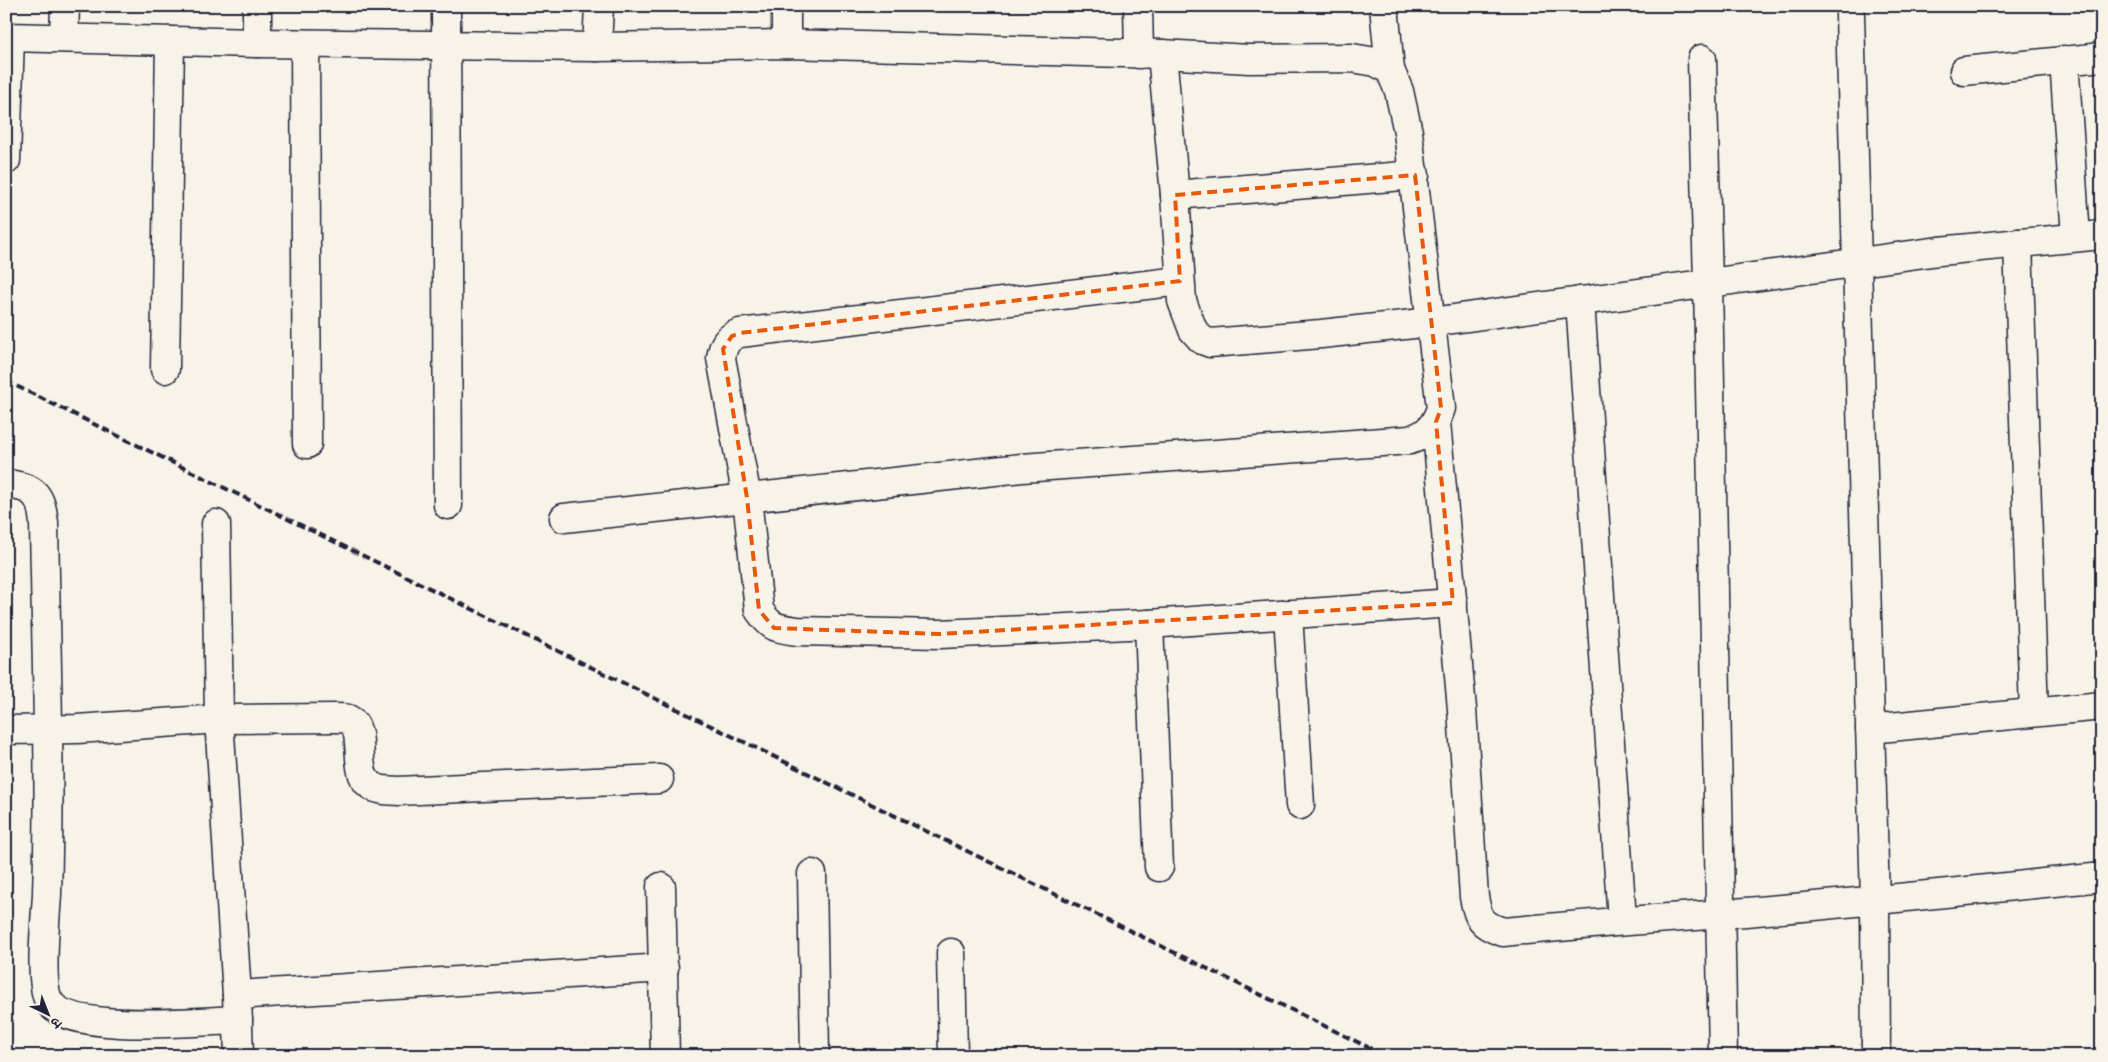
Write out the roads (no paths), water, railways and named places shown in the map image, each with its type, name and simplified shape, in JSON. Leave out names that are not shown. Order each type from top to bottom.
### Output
[{"type":"street","points":[[64,38],[65,6]]},
{"type":"street","points":[[257,6],[257,43]]},
{"type":"street","points":[[446,6],[448,505]]},
{"type":"street","points":[[598,47],[599,6]]},
{"type":"street","points":[[786,6],[786,44]]},
{"type":"street","points":[[1138,6],[1151,54],[1176,195],[1182,301],[1193,330],[1202,340],[1210,343],[1312,335],[1432,322],[1939,251],[2089,236],[2064,60]]},
{"type":"street","points":[[564,518],[1022,468],[1410,440],[1424,435],[1436,422],[1441,408],[1415,176],[1399,91],[1390,70],[1384,6]]},
{"type":"street","points":[[1850,15],[1855,263],[1875,900],[1876,1056]]},
{"type":"street","points":[[6,160],[8,37],[305,44],[598,47],[786,44],[1151,54],[1249,59],[1352,58],[1376,62],[1390,70]]},
{"type":"street","points":[[164,369],[170,41]]},
{"type":"street","points":[[305,44],[307,444]]},
{"type":"street","points":[[1964,71],[2102,57]]},
{"type":"street","points":[[1702,59],[1721,914],[1722,1056]]},
{"type":"street","points":[[1176,195],[1415,176]]},
{"type":"street","points":[[2018,244],[2034,712]]},
{"type":"street","points":[[1180,281],[740,332],[732,336],[726,342],[721,358],[747,498],[759,610],[765,620],[774,628],[797,631],[940,634],[1149,624],[1453,603]]},
{"type":"street","points":[[1580,301],[1622,920]]},
{"type":"street","points":[[1436,422],[1463,719],[1474,897],[1478,916],[1488,927],[1503,932],[1622,920],[1721,914],[1875,900],[2102,877]]},
{"type":"street","points":[[6,484],[22,486],[34,492],[42,504],[44,523],[47,729],[47,890],[43,978],[49,1002],[64,1014],[105,1022],[664,968]]},
{"type":"street","points":[[216,524],[219,719],[239,1056]]},
{"type":"street","points":[[1288,614],[1300,805]]},
{"type":"street","points":[[1149,624],[1159,867]]},
{"type":"street","points":[[1870,729],[2102,706]]},
{"type":"street","points":[[6,730],[219,719],[347,719],[353,724],[357,732],[364,777],[370,785],[379,790],[659,778]]},
{"type":"street","points":[[812,874],[815,1056]]},
{"type":"street","points":[[662,887],[665,1056]]},
{"type":"street","points":[[951,953],[952,1056]]},
{"type":"railway","points":[[6,381],[1386,1056]]}]
